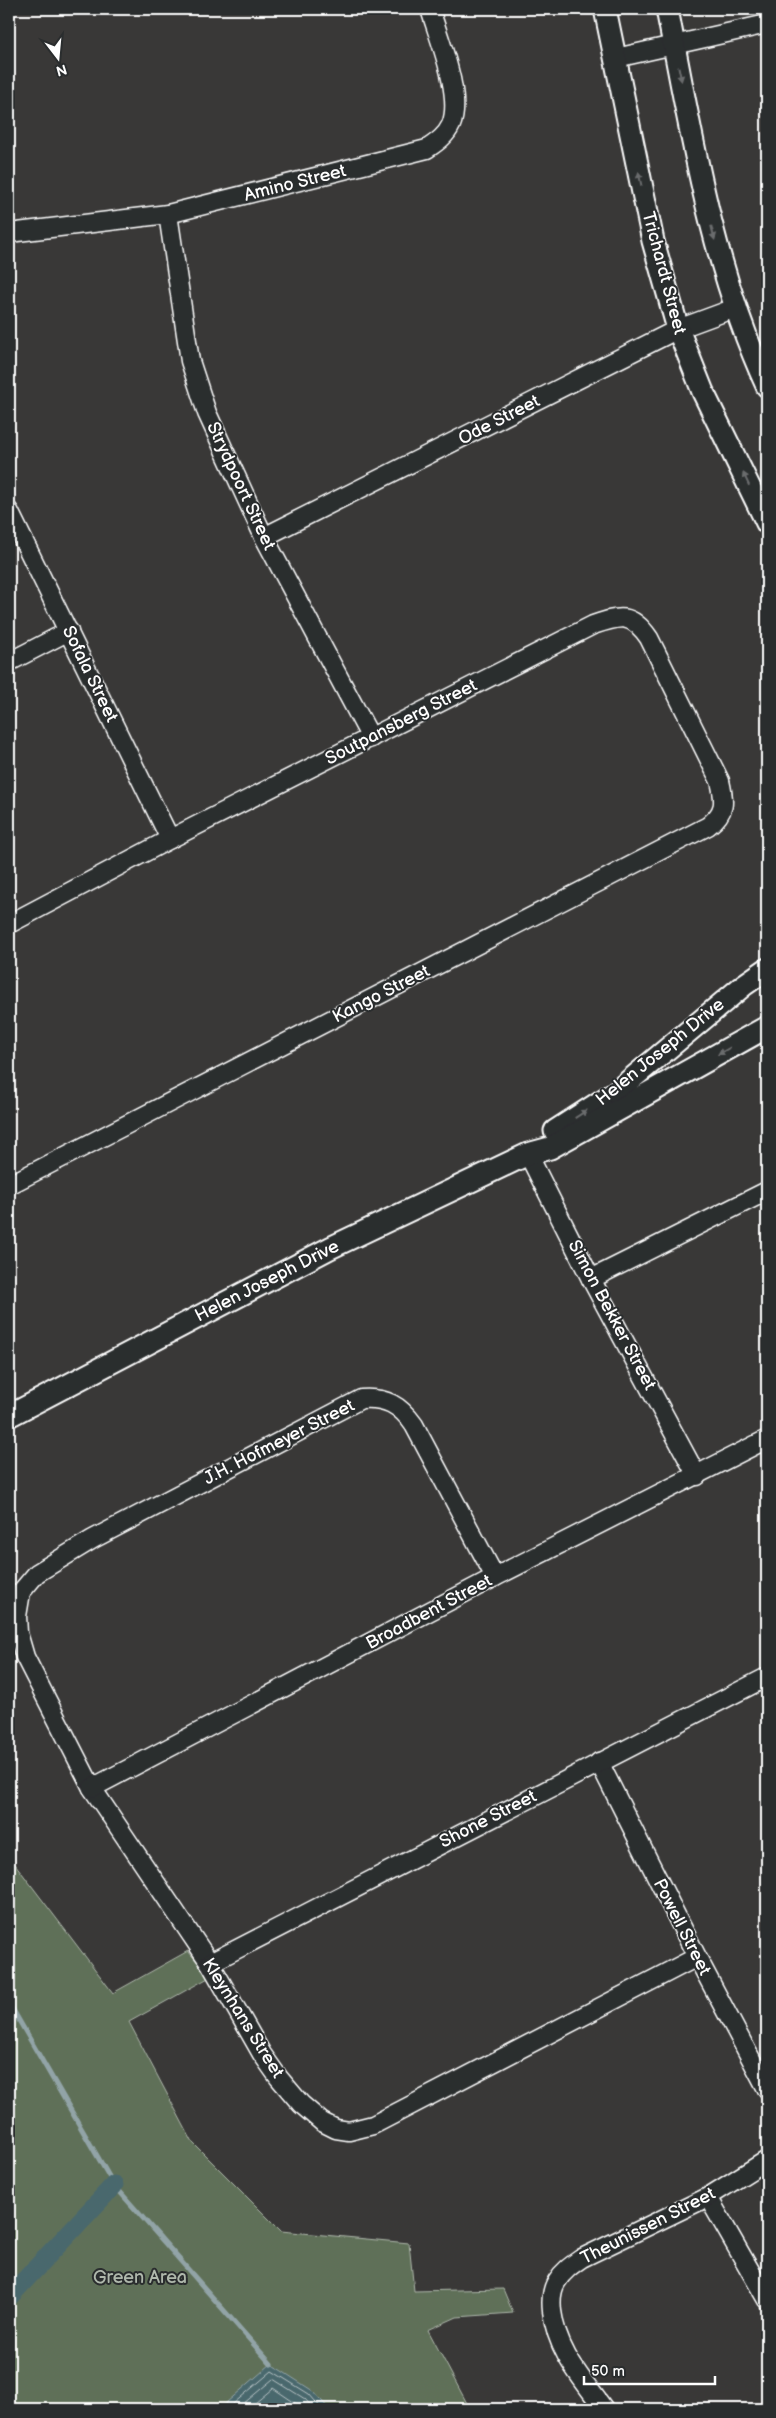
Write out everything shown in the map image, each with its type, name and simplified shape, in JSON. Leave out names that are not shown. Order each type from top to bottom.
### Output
[{"type":"street","name":"Amino Street","points":[[9,233],[168,214],[427,149],[440,141],[451,124],[454,102],[453,88],[430,9]]},
{"type":"street","name":"Trichardt Street","points":[[605,9],[653,241],[678,330],[703,392],[767,523]]},
{"type":"street","points":[[667,9],[708,212],[735,308],[767,386]]},
{"type":"street","points":[[616,58],[767,24]]},
{"type":"street","name":"Strydpoort Street","points":[[168,214],[190,361],[207,413],[264,537],[372,738]]},
{"type":"street","name":"Ode Street","points":[[264,537],[678,330],[735,308]]},
{"type":"street","name":"Sofala Street","points":[[9,511],[170,838]]},
{"type":"street","name":"Soutpansberg Street","points":[[9,924],[170,838],[372,738],[593,624],[612,619],[631,619],[640,625],[649,638],[720,781]]},
{"type":"street","points":[[9,662],[69,631]]},
{"type":"street","name":"Kango Street","points":[[9,1186],[708,826],[718,818],[723,808],[723,794],[720,781]]},
{"type":"street","name":"Helen Joseph Drive","points":[[528,1154],[540,1141],[617,1091],[744,985],[767,969]]},
{"type":"street","name":"Helen Joseph Drive","points":[[10,1413],[330,1248],[528,1154],[550,1148],[767,1028]]},
{"type":"street","name":"Simon Bekker Street","points":[[528,1154],[697,1476]]},
{"type":"street","points":[[592,1279],[767,1192]]},
{"type":"street","name":"J.H. Hofmeyer Street","points":[[21,1592],[37,1574],[93,1539],[361,1399],[375,1398],[390,1401],[403,1410],[414,1425],[495,1577]]},
{"type":"street","name":"Broadbent Street","points":[[92,1788],[495,1577],[767,1439]]},
{"type":"street","name":"Kleynhans Street","points":[[21,1592],[16,1616],[18,1633],[25,1657],[92,1788],[210,1963],[262,2054],[301,2104],[322,2122],[336,2129],[350,2131],[373,2126],[697,1957]]},
{"type":"street","name":"Shone Street","points":[[210,1963],[767,1677]]},
{"type":"street","name":"Powell Street","points":[[599,1762],[697,1957],[767,2089]]},
{"type":"street","name":"Theunissen Street","points":[[604,2409],[559,2343],[552,2308],[555,2283],[565,2270],[582,2258],[708,2197],[767,2160]]},
{"type":"street","points":[[708,2197],[767,2300]]},
{"type":"green space","name":"Green Area","points":[[9,1856],[113,1993],[188,1951],[210,1977],[129,2022],[193,2143],[281,2231],[409,2243],[414,2291],[503,2289],[513,2313],[457,2317],[428,2330],[470,2409],[9,2409]]},
{"type":"water","points":[[271,2364],[313,2391],[329,2409],[219,2409]]},
{"type":"waterway","points":[[9,2003],[114,2185],[271,2364]]},
{"type":"waterway","points":[[9,2297],[114,2185]]}]
